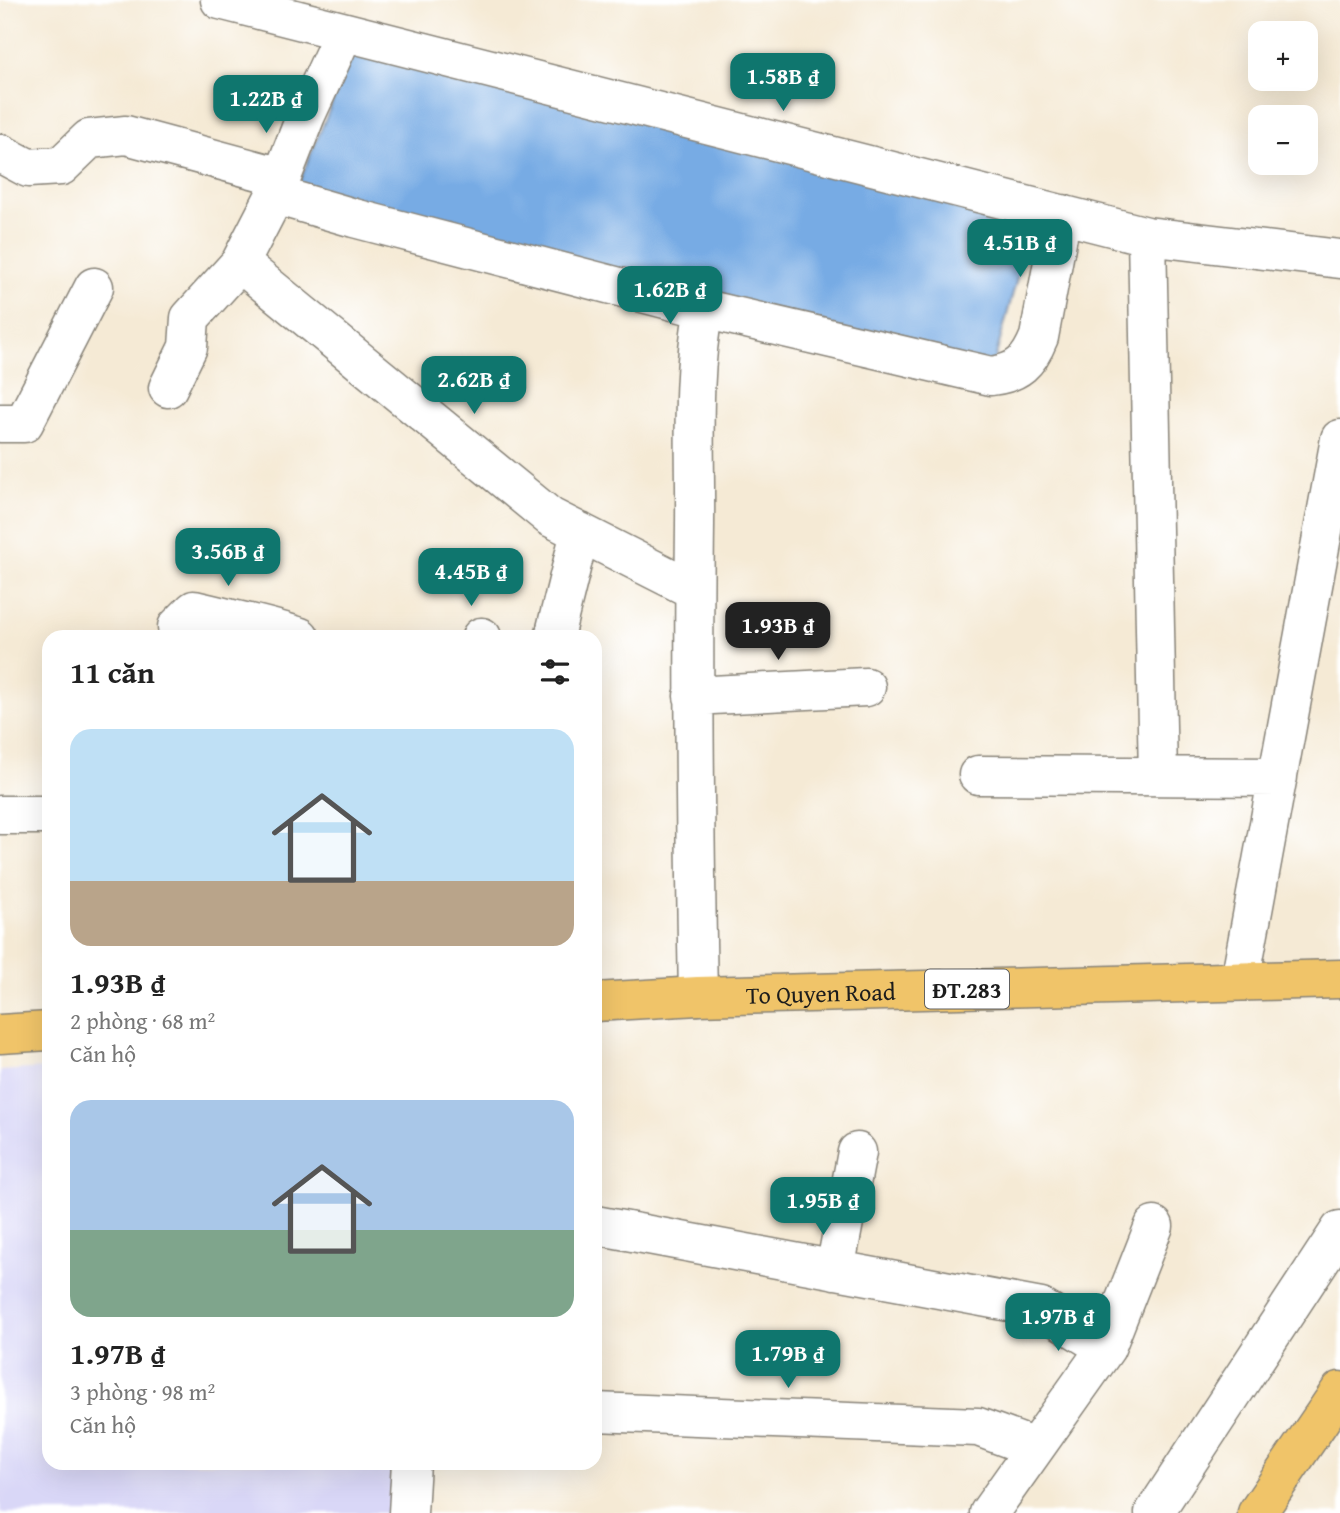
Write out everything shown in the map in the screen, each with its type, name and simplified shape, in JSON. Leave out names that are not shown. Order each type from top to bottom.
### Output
[{"type":"main road","name":"To Quyen Road","points":[[602,1002],[698,996],[1340,979]]},
{"type":"main road","points":[[0,1034],[42,1031]]},
{"type":"main road","points":[[1257,1513],[1340,1391]]},
{"type":"street","points":[[220,0],[1147,236],[1340,258]]},
{"type":"street","points":[[168,388],[188,347],[190,318],[240,263],[278,186],[344,32]]},
{"type":"street","points":[[0,153],[28,168],[61,166],[89,139],[126,135],[278,186],[354,218],[704,309],[990,376],[1021,366],[1032,354],[1039,337],[1062,214]]},
{"type":"street","points":[[1147,236],[1158,776]]},
{"type":"street","points":[[240,263],[550,517],[694,590]]},
{"type":"street","points":[[0,423],[24,423],[94,287]]},
{"type":"street","points":[[698,996],[693,696],[697,352],[704,309]]},
{"type":"street","points":[[1240,981],[1340,439]]},
{"type":"street","points":[[556,630],[580,532]]},
{"type":"street","points":[[177,627],[194,610],[278,630]]},
{"type":"street","points":[[693,696],[866,687]]},
{"type":"street","points":[[978,775],[1278,777]]},
{"type":"street","points":[[0,815],[42,815]]},
{"type":"street","points":[[835,1270],[857,1152]]},
{"type":"street","points":[[602,1226],[1041,1308],[1107,1348]]},
{"type":"street","points":[[989,1513],[1107,1348],[1154,1226]]},
{"type":"street","points":[[1154,1513],[1340,1230]]},
{"type":"street","points":[[602,1412],[978,1427],[1035,1448]]},
{"type":"street","points":[[408,1513],[411,1470]]},
{"type":"shaded area","points":[[42,1068],[42,1470],[399,1470],[397,1513],[0,1513],[0,1071]]},
{"type":"water","points":[[359,39],[1035,212],[992,370],[297,187]]}]
